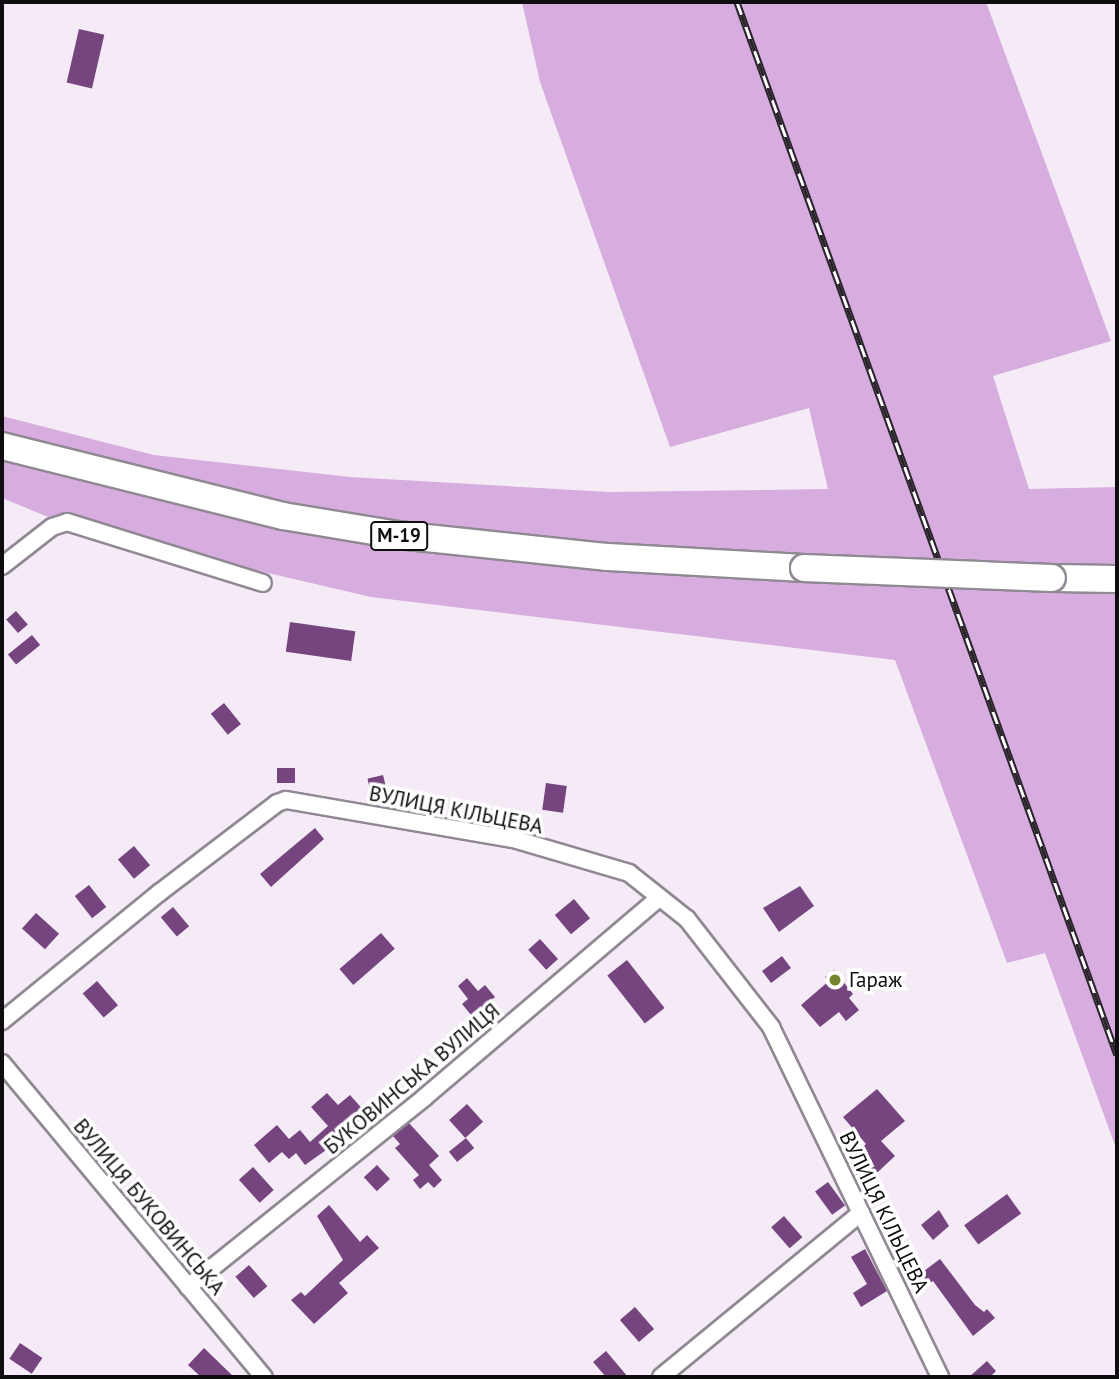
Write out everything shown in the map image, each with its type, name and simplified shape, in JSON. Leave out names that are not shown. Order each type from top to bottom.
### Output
[{"type":"highway","name":"М-19","points":[[2,446],[256,510],[398,536],[608,557],[804,568],[1117,579]]},
{"type":"street","points":[[2,566],[52,527],[67,522],[262,583]]},
{"type":"street","name":"ВУЛИЦЯ КІЛЬЦЕВА","points":[[2,1021],[159,893],[277,803],[286,800],[517,840],[629,873],[648,884],[659,898],[687,919],[771,1027],[940,1377]]},
{"type":"street","name":"БУКОВИНСЬКА ВУЛИЦЯ","points":[[188,1287],[425,1097],[659,898]]},
{"type":"street","name":"ВУЛИЦЯ БУКОВИНСЬКА","points":[[2,1063],[264,1377]]},
{"type":"street","points":[[661,1377],[862,1213]]},
{"type":"shaded area","points":[[522,2],[986,2],[1111,341],[993,376],[1029,489],[1117,487],[1117,1151],[1045,953],[1007,963],[895,660],[371,597],[75,528],[2,498],[2,416],[154,455],[350,477],[609,492],[828,489],[809,408],[670,447],[540,82]]},
{"type":"building","points":[[79,29],[104,35],[92,88],[67,83]]},
{"type":"building","points":[[16,611],[28,625],[18,633],[6,620]]},
{"type":"building","points":[[290,622],[355,631],[351,661],[286,652]]},
{"type":"building","points":[[32,635],[40,645],[16,665],[8,655]]},
{"type":"building","points":[[224,703],[241,724],[228,735],[211,714]]},
{"type":"building","points":[[277,768],[295,768],[295,783],[277,783]]},
{"type":"building","points":[[383,775],[388,795],[373,799],[367,779]]},
{"type":"building","points":[[546,783],[567,786],[563,813],[542,810]]},
{"type":"building","points":[[315,828],[324,839],[271,887],[260,874]]},
{"type":"building","points":[[134,846],[150,865],[134,879],[118,859]]},
{"type":"building","points":[[89,885],[106,907],[92,918],[75,896]]},
{"type":"building","points":[[800,886],[814,906],[779,932],[763,908]]},
{"type":"building","points":[[574,899],[590,918],[571,934],[555,915]]},
{"type":"building","points":[[173,907],[189,926],[177,936],[161,917]]},
{"type":"building","points":[[36,913],[59,934],[45,949],[22,929]]},
{"type":"building","points":[[381,933],[395,949],[353,985],[339,969]]},
{"type":"building","points":[[540,939],[558,959],[546,970],[528,950]]},
{"type":"building","points":[[782,956],[791,968],[771,983],[762,971]]},
{"type":"building","points":[[627,960],[665,1008],[645,1023],[607,975]]},
{"type":"building","points":[[834,970],[853,994],[849,998],[859,1010],[846,1021],[839,1012],[820,1027],[801,1005],[829,981],[825,977]]},
{"type":"building","points":[[467,978],[478,991],[485,985],[495,997],[472,1016],[462,1004],[468,999],[458,986]]},
{"type":"building","points":[[97,981],[118,1005],[104,1018],[83,993]]},
{"type":"building","points":[[877,1089],[905,1121],[881,1141],[895,1156],[865,1184],[856,1174],[865,1165],[855,1154],[866,1144],[843,1117]]},
{"type":"building","points":[[327,1093],[338,1105],[350,1095],[366,1113],[343,1138],[305,1165],[296,1153],[289,1159],[282,1152],[269,1163],[254,1145],[277,1125],[289,1139],[300,1130],[310,1142],[328,1126],[311,1107]]},
{"type":"building","points":[[467,1104],[483,1122],[465,1138],[449,1120]]},
{"type":"building","points":[[409,1123],[439,1156],[429,1165],[442,1180],[434,1188],[428,1182],[420,1189],[413,1180],[419,1175],[395,1148],[400,1144],[393,1136]]},
{"type":"building","points":[[466,1138],[474,1148],[457,1162],[449,1152]]},
{"type":"building","points":[[377,1165],[390,1179],[377,1191],[364,1177]]},
{"type":"building","points":[[253,1167],[274,1190],[260,1203],[239,1180]]},
{"type":"building","points":[[828,1182],[845,1205],[832,1215],[815,1191]]},
{"type":"building","points":[[1007,1194],[1021,1213],[978,1245],[964,1225]]},
{"type":"building","points":[[329,1205],[360,1242],[367,1235],[379,1248],[339,1283],[348,1293],[314,1324],[291,1300],[301,1292],[305,1296],[343,1260],[317,1216]]},
{"type":"building","points":[[939,1210],[949,1226],[933,1240],[921,1225]]},
{"type":"building","points":[[784,1216],[802,1237],[790,1248],[771,1227]]},
{"type":"building","points":[[865,1249],[887,1291],[861,1307],[853,1293],[867,1284],[851,1257]]},
{"type":"building","points":[[940,1259],[975,1305],[984,1312],[987,1309],[995,1318],[973,1336],[933,1281],[920,1290],[912,1280]]},
{"type":"building","points":[[249,1265],[267,1286],[254,1298],[235,1277]]},
{"type":"building","points":[[635,1307],[654,1329],[639,1342],[620,1320]]},
{"type":"building","points":[[20,1343],[42,1358],[32,1374],[9,1359]]},
{"type":"building","points":[[204,1348],[234,1377],[201,1377],[188,1365]]},
{"type":"building","points":[[606,1351],[628,1377],[606,1377],[593,1362]]},
{"type":"building","points":[[987,1361],[996,1371],[990,1377],[969,1377]]},
{"type":"railway","points":[[737,2],[1117,1055]]},
{"type":"place","name":"Гараж","points":[[835,980]]}]
